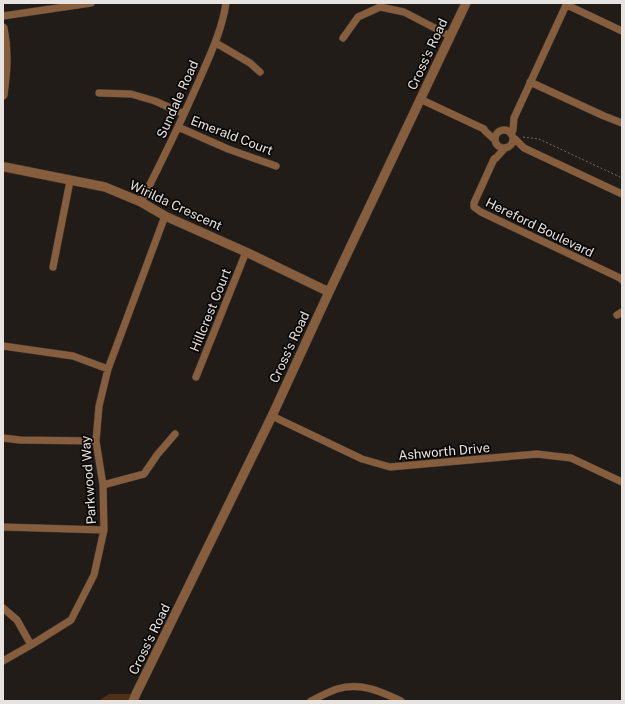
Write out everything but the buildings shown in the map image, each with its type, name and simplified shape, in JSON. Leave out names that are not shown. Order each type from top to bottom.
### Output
[{"type":"street","points":[[3,16],[91,3]]},
{"type":"street","name":"Sundale Road","points":[[142,202],[216,43],[225,14],[226,3]]},
{"type":"street","name":"Cross's Road","points":[[134,701],[136,694],[272,416],[466,3]]},
{"type":"street","points":[[507,147],[512,142],[514,118],[567,4],[622,31]]},
{"type":"street","points":[[343,38],[358,17],[380,7],[404,12],[450,36]]},
{"type":"street","points":[[3,28],[6,42],[3,95]]},
{"type":"street","points":[[216,43],[250,63],[260,72]]},
{"type":"street","points":[[530,82],[622,123]]},
{"type":"street","points":[[99,93],[131,94],[155,101],[184,114]]},
{"type":"street","points":[[420,99],[484,129],[508,131],[524,148],[622,194]]},
{"type":"street","points":[[496,142],[496,135],[514,118]]},
{"type":"street","name":"Emerald Court","points":[[178,127],[228,149],[276,166]]},
{"type":"street","points":[[484,129],[484,131],[500,147],[524,148]]},
{"type":"street","name":"Hereford Boulevard","points":[[496,142],[494,159],[474,203],[474,208],[622,280]]},
{"type":"street","name":"Hereford Boulevard","points":[[494,159],[507,147]]},
{"type":"street","name":"Wirilda Crescent","points":[[4,166],[70,181],[105,187],[142,202],[165,216],[246,252],[329,292]]},
{"type":"street","points":[[53,267],[70,181]]},
{"type":"street","name":"Parkwood Way","points":[[3,661],[32,645],[71,620],[94,575],[104,530],[103,485],[96,441],[98,406],[108,369],[165,216]]},
{"type":"street","name":"Hillcrest Court","points":[[196,377],[246,252]]},
{"type":"street","points":[[3,346],[73,356],[108,369]]},
{"type":"street","name":"Ashworth Drive","points":[[272,416],[362,459],[390,467],[537,454],[571,458],[622,482]]},
{"type":"street","points":[[103,485],[144,474],[157,455],[175,434]]},
{"type":"street","points":[[3,438],[20,440],[96,441]]},
{"type":"street","points":[[3,527],[104,530]]},
{"type":"street","points":[[3,608],[17,620],[32,645]]},
{"type":"street","points":[[311,701],[336,689],[352,686],[369,688],[401,701]]},
{"type":"path","points":[[522,137],[539,139],[622,178]]},
{"type":"shaded area","points":[[109,694],[132,694],[128,701],[98,701]]}]
